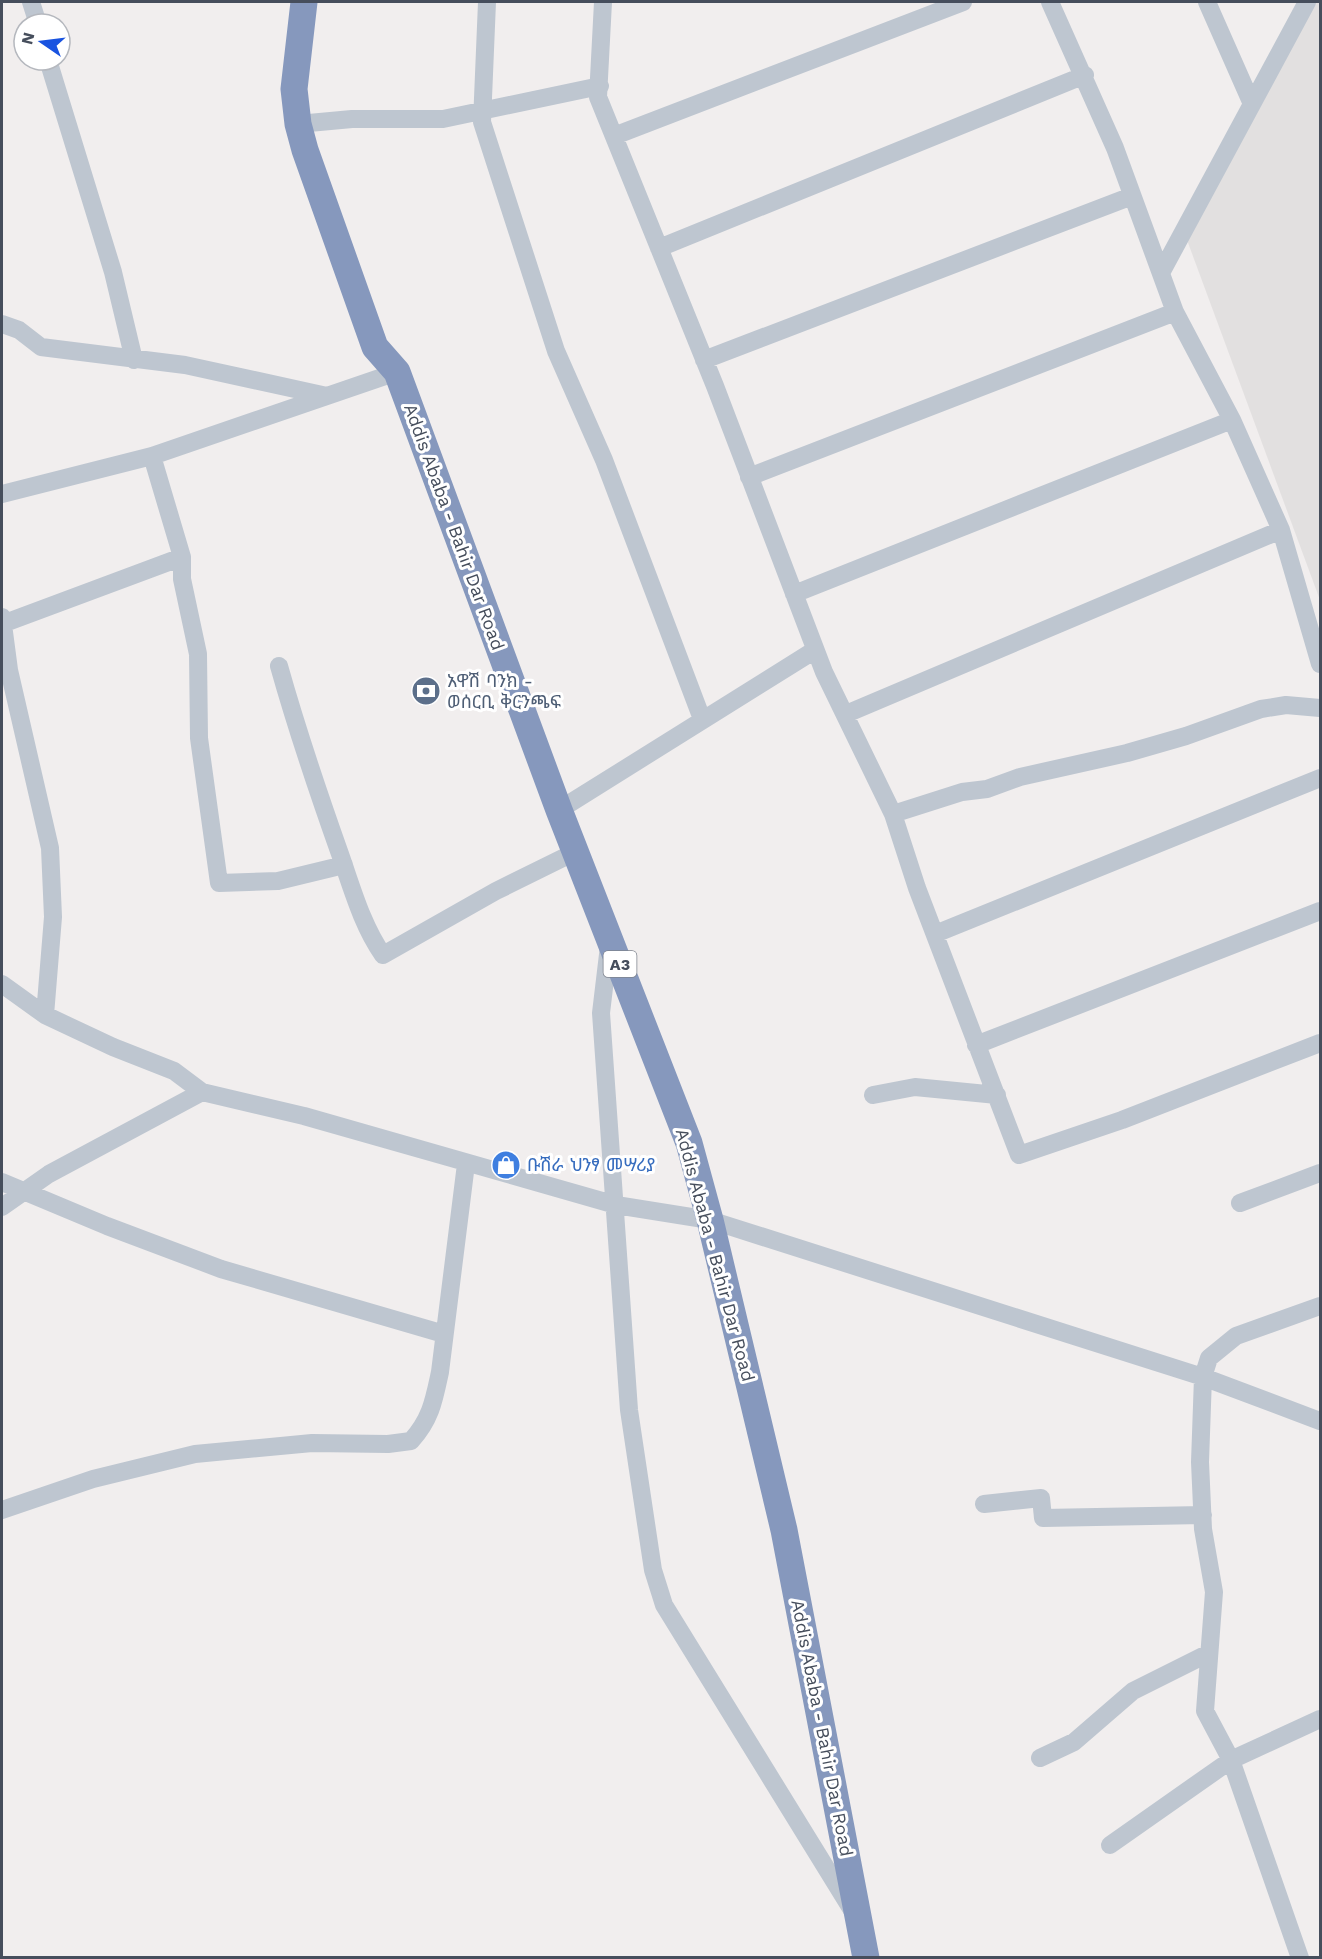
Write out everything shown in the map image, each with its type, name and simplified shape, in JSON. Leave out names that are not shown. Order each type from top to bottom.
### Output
[{"type":"highway","name":"Addis Ababa - Bahir Dar Road","points":[[304,2],[294,89],[298,124],[305,150],[375,348],[397,372],[559,810],[689,1143],[710,1220],[784,1530],[866,1958]]},
{"type":"street","points":[[487,2],[482,122],[556,351],[604,460],[702,719]]},
{"type":"street","points":[[604,2],[598,97],[704,360],[816,650],[893,814],[976,1045],[1019,1155],[1122,1120],[1320,1043]]},
{"type":"street","points":[[614,136],[963,2]]},
{"type":"street","points":[[1050,2],[1085,75],[1175,312],[1232,420],[1281,530],[1320,664]]},
{"type":"street","points":[[1207,2],[1252,104]]},
{"type":"street","points":[[1161,273],[1306,2]]},
{"type":"street","points":[[52,72],[113,272],[134,360]]},
{"type":"street","points":[[659,248],[1085,75]]},
{"type":"street","points":[[298,124],[352,119],[443,119],[600,86]]},
{"type":"street","points":[[704,360],[1132,196]]},
{"type":"street","points":[[749,477],[1175,312]]},
{"type":"street","points":[[2,324],[19,330],[41,347],[218,371],[328,397]]},
{"type":"street","points":[[2,494],[152,456],[397,372]]},
{"type":"street","points":[[794,594],[1232,420]]},
{"type":"street","points":[[152,456],[182,557],[182,579],[198,654],[200,738],[219,883],[278,881],[344,865]]},
{"type":"street","points":[[846,714],[1281,530]]},
{"type":"street","points":[[45,1015],[52,917],[50,848],[9,670],[2,622],[182,557]]},
{"type":"street","points":[[559,810],[816,650]]},
{"type":"street","points":[[279,666],[305,758],[374,942],[383,955],[496,891],[575,852]]},
{"type":"street","points":[[893,814],[962,792],[987,789],[1020,777],[1127,753],[1186,736],[1261,710],[1286,705],[1320,708]]},
{"type":"street","points":[[935,934],[1320,778]]},
{"type":"street","points":[[976,1045],[1320,911]]},
{"type":"street","points":[[610,939],[601,1014],[629,1410],[652,1570],[664,1605],[859,1921]]},
{"type":"street","points":[[2,984],[45,1015],[113,1047],[174,1071],[202,1092],[304,1116],[616,1205],[710,1220],[1203,1377],[1320,1421]]},
{"type":"street","points":[[873,1095],[915,1088],[997,1095]]},
{"type":"street","points":[[2,1207],[49,1174],[202,1092]]},
{"type":"street","points":[[2,1510],[93,1479],[195,1454],[312,1443],[388,1444],[411,1441],[425,1425],[434,1402],[466,1164]]},
{"type":"street","points":[[1240,1203],[1320,1173]]},
{"type":"street","points":[[2,1182],[107,1226],[221,1269],[444,1334]]},
{"type":"street","points":[[1300,1958],[1231,1760],[1205,1711],[1214,1592],[1203,1515],[1200,1462],[1203,1377],[1209,1358],[1236,1336],[1320,1306]]},
{"type":"street","points":[[984,1504],[1041,1498],[1043,1518],[1203,1515]]},
{"type":"street","points":[[1040,1758],[1074,1742],[1133,1691],[1209,1653]]},
{"type":"street","points":[[1110,1845],[1231,1760],[1320,1719]]},
{"type":"shaded area","points":[[1313,2],[1320,2],[1320,600],[1187,240]]},
{"type":"place","name":"አዋሽ ባንክ - ወሰርቢ ቅርንጫፍ","points":[[426,691]]},
{"type":"place","name":"ቡሽራ ህንፃ መሣሪያ","points":[[506,1165]]}]
